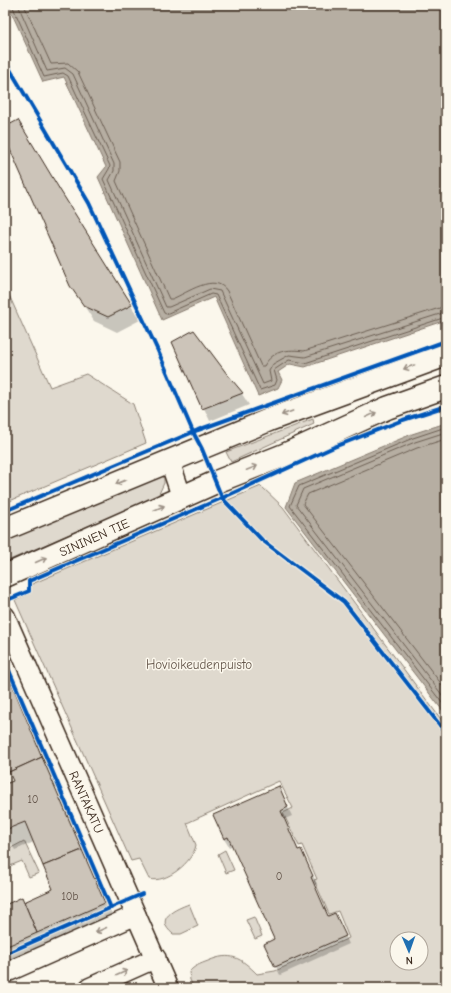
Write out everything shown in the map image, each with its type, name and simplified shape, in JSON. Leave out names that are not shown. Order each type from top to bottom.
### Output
[{"type":"main road","points":[[5,530],[269,420],[446,355]]},
{"type":"main road","name":"SININEN TIE","points":[[5,576],[284,455],[387,408],[446,387]]},
{"type":"street","points":[[170,462],[182,498]]},
{"type":"street","name":"RANTAKATU","points":[[5,616],[168,988]]},
{"type":"street","points":[[5,973],[136,915]]},
{"type":"street","points":[[88,988],[156,958]]},
{"type":"green space","points":[[5,286],[50,387],[86,374],[133,404],[146,443],[5,503]]},
{"type":"green space","points":[[313,419],[314,424],[231,462],[226,452]]},
{"type":"green space","points":[[164,474],[164,483],[158,496],[5,562],[5,538]]},
{"type":"green space","name":"Hovioikeudenpuisto","points":[[261,486],[283,507],[446,726],[446,988],[194,988],[190,980],[189,972],[197,965],[216,958],[229,956],[241,960],[257,974],[275,971],[349,938],[338,911],[329,914],[314,880],[317,879],[302,845],[299,846],[283,813],[293,808],[279,781],[187,823],[196,845],[194,852],[184,865],[171,875],[156,880],[149,879],[139,859],[131,861],[15,600],[30,593],[32,584]]},
{"type":"green space","points":[[5,836],[11,848],[24,841],[39,873],[29,877],[22,861],[5,868]]},
{"type":"green space","points":[[225,850],[234,870],[226,873],[218,854]]},
{"type":"green space","points":[[189,904],[198,926],[181,934],[173,934],[167,928],[165,923],[166,919],[173,911]]},
{"type":"green space","points":[[254,917],[262,936],[255,939],[246,920]]},
{"type":"water","points":[[8,5],[446,5],[446,320],[305,367],[290,364],[278,372],[282,380],[278,388],[258,396],[214,297],[162,320],[98,177],[106,167],[64,77],[43,82]]},
{"type":"water","points":[[446,423],[446,715],[286,507],[295,483],[412,434]]},
{"type":"building","points":[[18,120],[132,305],[108,317],[84,306],[70,286],[5,138],[5,127]]},
{"type":"building","points":[[194,330],[243,393],[202,409],[172,342]]},
{"type":"building","points":[[5,668],[11,682],[5,684]]},
{"type":"building","points":[[11,682],[42,757],[9,772],[5,763],[5,684]]},
{"type":"building","points":[[42,757],[82,850],[43,866],[25,822],[5,830],[5,784],[13,781],[9,772]]},
{"type":"building","points":[[279,786],[288,807],[281,811],[298,850],[301,849],[328,916],[335,913],[346,936],[275,967],[264,944],[274,939],[228,837],[224,839],[213,815]]},
{"type":"building","points":[[82,850],[105,903],[37,933],[24,902],[53,889],[43,866]]},
{"type":"building","points":[[22,897],[37,933],[5,947],[5,905]]},
{"type":"cycle path","points":[[5,61],[89,203],[158,351],[193,432],[202,449],[222,498],[262,540],[344,602],[446,733]]},
{"type":"cycle path","points":[[5,511],[198,430],[446,341]]},
{"type":"cycle path","points":[[5,601],[29,591],[29,581],[222,498],[334,447],[403,420],[446,406]]},
{"type":"cycle path","points":[[5,661],[111,908]]},
{"type":"cycle path","points":[[5,954],[142,894]]}]
